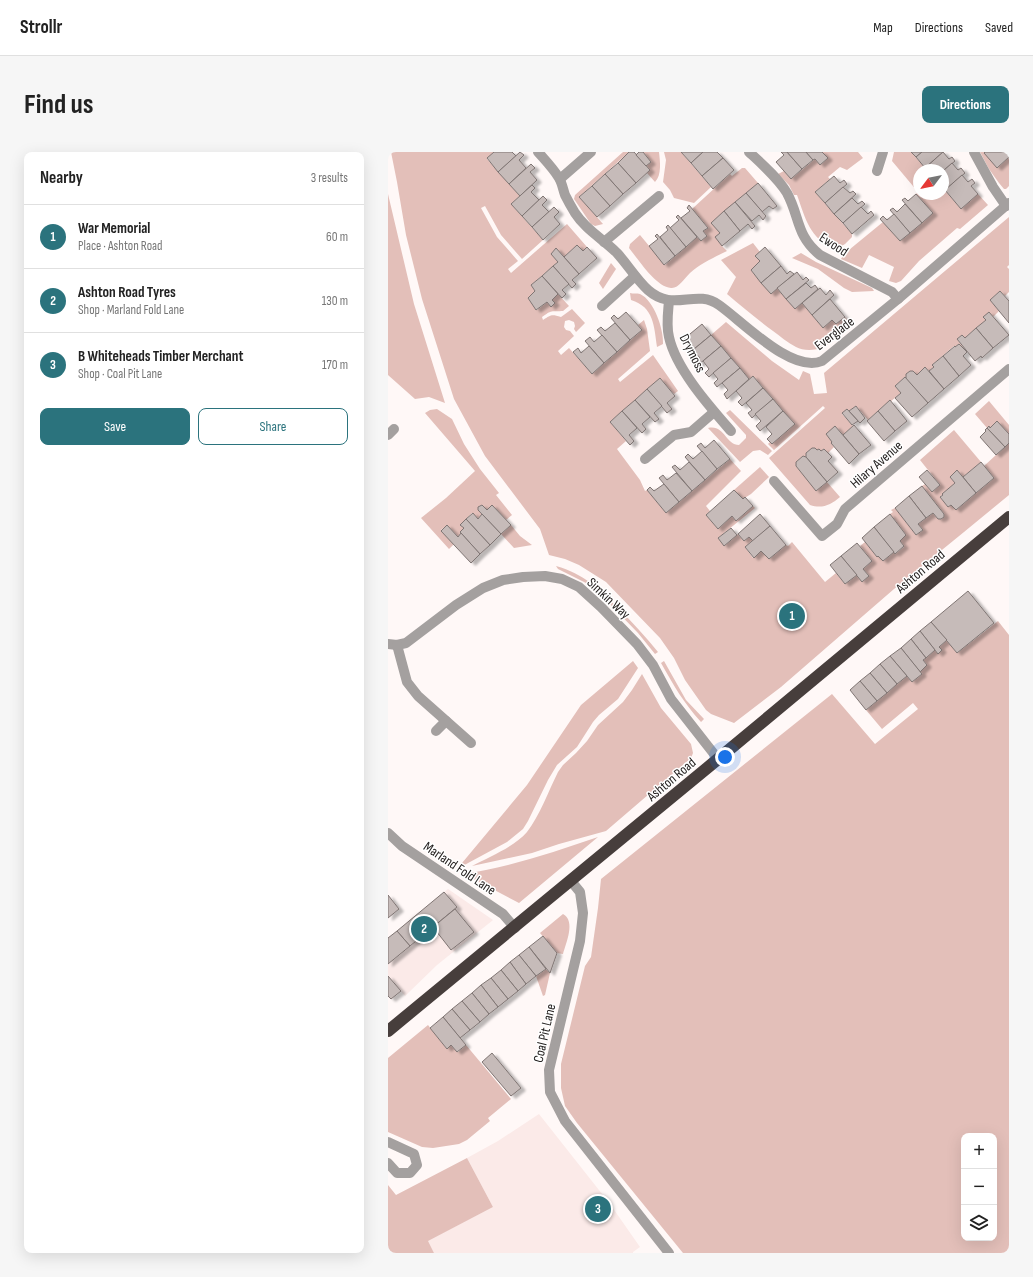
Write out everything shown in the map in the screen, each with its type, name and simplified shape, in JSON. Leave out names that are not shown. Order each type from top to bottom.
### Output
[{"type":"highway","name":"Ashton Road","points":[[388,1031],[515,928],[1009,517]]},
{"type":"street","points":[[538,152],[560,179],[565,194],[575,214],[588,230],[616,252],[635,276],[653,294],[669,301]]},
{"type":"street","points":[[560,179],[591,152]]},
{"type":"street","name":"Ewood","points":[[749,152],[766,168],[786,193],[793,208],[799,230],[812,249],[820,255],[892,292],[898,299]]},
{"type":"street","points":[[877,171],[883,152]]},
{"type":"street","points":[[974,152],[993,187],[1007,204]]},
{"type":"street","points":[[604,242],[659,196]]},
{"type":"street","name":"Everglade","points":[[669,301],[704,298],[710,300],[724,308],[761,340],[782,354],[794,359],[817,363],[822,361],[898,299],[1007,204]]},
{"type":"street","points":[[602,306],[635,276]]},
{"type":"street","name":"Drymoss","points":[[669,301],[667,326],[668,337],[673,349],[688,377],[714,412],[731,431]]},
{"type":"street","name":"Hilary Avenue","points":[[774,481],[822,536],[837,524],[845,509],[1009,369]]},
{"type":"street","points":[[645,459],[674,435],[691,432],[714,412]]},
{"type":"street","name":"Simkin Way","points":[[392,645],[406,643],[434,621],[483,588],[503,580],[545,576],[562,579],[579,587],[602,607],[637,644],[653,665],[671,699],[718,759]]},
{"type":"street","points":[[392,645],[407,682],[418,696],[471,743]]},
{"type":"street","points":[[436,731],[446,721]]},
{"type":"street","name":"Marland Fold Lane","points":[[388,833],[402,846],[502,914],[515,928]]},
{"type":"street","name":"Coal Pit Lane","points":[[571,881],[580,892],[583,913],[580,941],[549,1070],[550,1092],[565,1121],[669,1253]]},
{"type":"street","points":[[388,1142],[414,1154],[417,1165],[410,1173],[397,1173],[388,1163]]},
{"type":"shaded area","points":[[391,152],[494,152],[487,159],[520,196],[511,204],[543,240],[522,259],[501,235],[485,206],[481,208],[497,237],[518,261],[508,269],[511,273],[567,224],[587,247],[583,251],[577,245],[564,257],[556,249],[551,254],[558,262],[531,285],[535,291],[528,298],[537,310],[547,302],[551,306],[552,300],[558,294],[569,306],[563,311],[552,311],[548,313],[542,317],[543,320],[551,316],[561,317],[572,309],[585,323],[576,332],[574,329],[574,322],[569,320],[565,321],[564,327],[574,336],[558,351],[561,355],[569,348],[592,374],[642,330],[638,325],[644,320],[647,329],[650,351],[618,379],[620,382],[653,355],[678,391],[674,394],[660,379],[610,422],[626,441],[617,449],[640,480],[645,491],[647,490],[666,513],[730,459],[741,471],[706,506],[710,511],[706,515],[718,529],[732,516],[736,521],[753,506],[755,508],[718,538],[724,545],[738,534],[744,541],[749,537],[753,541],[745,547],[753,558],[761,551],[769,559],[792,542],[825,582],[836,573],[845,584],[857,575],[869,576],[863,569],[872,561],[860,546],[865,542],[877,557],[878,556],[883,561],[894,552],[895,554],[904,547],[900,541],[906,535],[890,514],[893,512],[891,510],[895,508],[916,535],[923,530],[918,524],[933,513],[938,519],[944,517],[944,514],[922,486],[925,484],[932,492],[940,485],[920,460],[954,430],[981,462],[963,477],[957,471],[950,477],[955,483],[940,497],[948,507],[951,505],[956,510],[994,478],[984,466],[1009,443],[1009,495],[894,589],[781,687],[734,723],[711,714],[706,710],[685,680],[674,658],[660,638],[606,582],[579,565],[565,559],[549,555],[540,529],[485,456],[454,399],[422,299],[406,235]]},
{"type":"shaded area","points":[[623,152],[629,152],[579,197],[603,224],[595,226],[591,224],[574,199],[575,195]]},
{"type":"shaded area","points":[[643,152],[659,152],[660,172],[655,182],[647,173],[650,170],[646,166],[651,162]]},
{"type":"shaded area","points":[[664,152],[681,152],[711,187],[694,203],[674,198],[670,190],[663,182],[666,160]]},
{"type":"shaded area","points":[[822,152],[858,152],[863,158],[847,170],[840,167],[828,177],[830,179],[815,192],[852,234],[852,237],[845,244],[835,250],[826,245],[814,233],[806,220],[797,195],[794,195],[789,185],[778,174],[784,171],[791,179],[815,159],[820,165],[828,158]]},
{"type":"shaded area","points":[[894,152],[911,152],[922,164],[913,164],[913,186],[892,161]]},
{"type":"shaded area","points":[[980,152],[985,152],[997,168],[1009,157],[1009,186],[1006,189],[1004,189],[989,169]]},
{"type":"shaded area","points":[[742,168],[745,168],[758,183],[712,223],[720,233],[722,246],[727,251],[698,266],[674,288],[659,283],[653,278],[629,248],[630,244],[640,235],[665,265],[697,237],[701,241],[707,236],[703,231],[708,228],[692,209],[730,174],[732,176]]},
{"type":"shaded area","points":[[388,194],[414,304],[445,403],[429,397],[415,399],[388,375]]},
{"type":"shaded area","points":[[978,194],[988,205],[960,229],[957,228],[919,261],[901,281],[896,283],[889,281],[894,267],[869,255],[862,268],[841,259],[844,254],[883,222],[900,241],[933,213],[921,200],[949,200],[949,195],[961,209]]},
{"type":"shaded area","points":[[1009,217],[1009,265],[1007,267],[1009,269],[1009,292],[1005,296],[1000,291],[990,300],[999,311],[993,317],[983,317],[986,320],[965,338],[962,335],[957,339],[967,352],[959,344],[955,347],[954,346],[932,365],[934,367],[929,371],[925,368],[917,375],[913,371],[910,371],[906,379],[905,377],[895,386],[901,393],[890,402],[889,401],[868,420],[856,406],[849,411],[847,409],[842,414],[853,426],[843,435],[835,426],[831,443],[834,447],[828,453],[824,449],[821,451],[819,449],[817,450],[812,448],[806,453],[806,457],[803,456],[796,462],[796,466],[816,490],[827,482],[840,497],[826,506],[818,507],[810,505],[769,458],[825,408],[823,406],[774,450],[768,444],[770,442],[772,444],[794,424],[754,377],[749,379],[711,335],[726,322],[772,361],[799,380],[803,371],[810,374],[814,394],[827,393],[824,373]]},
{"type":"shaded area","points":[[753,243],[760,252],[755,256],[760,261],[751,270],[771,294],[777,288],[795,309],[802,303],[823,328],[832,320],[836,324],[845,317],[851,323],[827,345],[813,350],[806,350],[790,344],[744,308],[727,294],[736,277],[721,260]]},
{"type":"shaded area","points":[[801,253],[816,262],[872,288],[874,291],[852,292],[844,288],[818,269],[792,258]]},
{"type":"shaded area","points":[[611,263],[616,269],[603,289],[599,283]]},
{"type":"shaded area","points":[[630,293],[640,294],[650,302],[660,324],[663,344],[657,347],[654,325],[649,312],[639,303],[631,300]]},
{"type":"shaded area","points":[[989,401],[1009,425],[1009,434],[997,421],[990,428],[989,426],[987,428],[975,414]]},
{"type":"shaded area","points":[[437,409],[452,419],[464,444],[480,469],[499,493],[496,495],[512,515],[506,520],[492,505],[487,510],[482,505],[480,506],[478,510],[482,514],[478,519],[472,513],[461,524],[464,528],[458,537],[447,525],[441,530],[454,544],[449,549],[421,518],[446,498],[475,471],[425,413],[430,410]]},
{"type":"shaded area","points":[[730,410],[772,451],[768,455],[760,450],[753,451],[740,462],[708,428],[718,429],[731,442],[739,445],[746,438],[746,435],[726,413]]},
{"type":"shaded area","points":[[760,467],[769,477],[751,494],[743,499],[734,490]]},
{"type":"shaded area","points":[[511,525],[520,536],[532,545],[514,548],[501,534]]},
{"type":"shaded area","points":[[556,566],[575,573],[598,589],[644,635],[658,652],[655,654],[638,633],[588,584],[558,569]]},
{"type":"shaded area","points":[[998,621],[1009,635],[1009,1253],[683,1253],[577,1123],[565,1106],[561,1088],[561,1064],[585,966],[591,957],[601,879],[832,694],[875,744],[918,709],[913,703],[882,729],[866,710],[907,676],[912,682],[922,674],[920,672],[927,665],[923,660],[935,650],[939,653],[942,650],[939,647],[947,640],[957,653]]},
{"type":"shaded area","points":[[633,661],[638,668],[618,699],[599,715],[577,747],[557,765],[523,829],[507,842],[457,869],[527,785],[581,705]]},
{"type":"shaded area","points":[[664,661],[686,700],[704,719],[701,722],[689,708],[675,687],[661,663]]},
{"type":"shaded area","points":[[642,674],[661,708],[691,744],[693,753],[691,758],[606,831],[532,853],[472,866],[508,847],[527,832],[536,819],[558,772],[563,765],[587,741],[598,725],[623,702]]},
{"type":"shaded area","points":[[598,837],[519,903],[464,874],[515,863]]},
{"type":"shaded area","points":[[448,889],[493,920],[437,965],[405,996],[388,976],[388,938]]},
{"type":"shaded area","points":[[563,914],[567,917],[570,927],[563,954],[557,953],[540,933]]},
{"type":"shaded area","points":[[546,969],[550,973],[545,995],[543,996],[536,976]]},
{"type":"shaded area","points":[[428,1025],[447,1049],[451,1045],[458,1052],[466,1045],[511,1099],[488,1118],[490,1121],[467,1140],[459,1144],[433,1148],[422,1147],[388,1132],[388,1058]]},
{"type":"shaded area","points":[[539,1114],[610,1204],[640,1247],[633,1253],[434,1253],[427,1241],[493,1207],[467,1158],[498,1141]]},
{"type":"shaded area","points":[[467,1158],[493,1207],[428,1241],[434,1253],[388,1253],[388,1185],[396,1195]]},
{"type":"building","points":[[494,152],[512,152],[516,156],[498,172],[487,158]]},
{"type":"building","points":[[520,152],[524,155],[519,160],[526,168],[509,184],[498,172]]},
{"type":"building","points":[[629,152],[634,152],[650,170],[636,183],[618,163]]},
{"type":"building","points":[[639,152],[643,152],[651,162],[646,166],[636,155]]},
{"type":"building","points":[[681,152],[703,152],[691,163]]},
{"type":"building","points":[[703,152],[717,152],[723,158],[702,176],[691,163]]},
{"type":"building","points":[[781,152],[787,152],[802,169],[791,179],[776,162],[784,155]]},
{"type":"building","points":[[787,152],[806,152],[813,160],[802,169]]},
{"type":"building","points":[[806,152],[822,152],[828,158],[820,165]]},
{"type":"building","points":[[911,152],[922,152],[916,157]]},
{"type":"building","points":[[922,152],[943,152],[930,164],[922,164],[916,157]]},
{"type":"building","points":[[943,152],[949,159],[952,157],[955,161],[949,166],[949,164],[930,164]]},
{"type":"building","points":[[1009,152],[1009,157],[997,168],[984,153]]},
{"type":"building","points":[[723,158],[734,170],[713,189],[702,176]]},
{"type":"building","points":[[618,163],[636,183],[623,194],[605,174]]},
{"type":"building","points":[[952,163],[958,170],[961,168],[965,173],[949,187],[949,166]]},
{"type":"building","points":[[531,164],[535,168],[530,172],[537,180],[520,196],[509,184]]},
{"type":"building","points":[[605,174],[623,194],[610,206],[592,186]]},
{"type":"building","points":[[962,175],[968,182],[972,179],[975,183],[971,186],[978,194],[961,209],[949,195],[949,186]]},
{"type":"building","points":[[834,176],[840,183],[844,180],[847,184],[825,203],[815,192]]},
{"type":"building","points":[[758,183],[777,206],[773,209],[769,206],[762,212],[746,193]]},
{"type":"building","points":[[532,185],[535,188],[531,192],[539,200],[522,216],[511,204]]},
{"type":"building","points":[[592,186],[610,206],[597,217],[579,197]]},
{"type":"building","points":[[843,187],[850,193],[853,191],[856,194],[834,214],[825,203]]},
{"type":"building","points":[[746,193],[766,216],[763,220],[759,215],[752,221],[735,202]]},
{"type":"building","points":[[543,196],[547,200],[542,205],[549,212],[532,227],[522,216]]},
{"type":"building","points":[[913,197],[913,200],[921,200],[933,213],[922,223],[902,200],[905,198],[908,201]]},
{"type":"building","points":[[852,198],[858,204],[862,201],[865,204],[843,223],[834,214]]},
{"type":"building","points":[[735,202],[755,226],[752,229],[748,224],[740,231],[724,211]]},
{"type":"building","points":[[905,204],[922,223],[910,233],[890,210],[893,208],[897,212]]},
{"type":"building","points":[[689,205],[708,228],[703,231],[707,236],[701,241],[681,218],[690,211],[687,208]]},
{"type":"building","points":[[554,207],[559,212],[554,217],[560,224],[543,240],[532,227]]},
{"type":"building","points":[[861,207],[868,214],[871,211],[874,215],[852,234],[843,223]]},
{"type":"building","points":[[724,211],[740,231],[722,246],[715,237],[720,233],[711,223]]},
{"type":"building","points":[[894,214],[910,233],[900,241],[880,219],[883,216],[887,220]]},
{"type":"building","points":[[678,215],[697,237],[686,247],[670,228],[679,220],[676,217]]},
{"type":"building","points":[[668,225],[686,247],[675,256],[660,237],[668,230],[666,227]]},
{"type":"building","points":[[657,234],[675,256],[664,265],[649,246],[658,239],[655,236]]},
{"type":"building","points":[[577,245],[583,251],[587,247],[597,258],[579,274],[564,257]]},
{"type":"building","points":[[765,247],[781,266],[761,283],[751,270],[760,261],[755,256]]},
{"type":"building","points":[[556,248],[579,274],[572,280],[576,284],[572,288],[553,266],[558,262],[551,254]]},
{"type":"building","points":[[553,266],[569,284],[562,290],[566,294],[562,298],[542,276]]},
{"type":"building","points":[[781,266],[787,274],[790,271],[794,274],[771,294],[761,283]]},
{"type":"building","points":[[797,272],[803,280],[806,277],[809,280],[786,299],[777,288]]},
{"type":"building","points":[[542,276],[558,294],[552,300],[555,303],[551,307],[547,302],[536,310],[528,298],[535,291],[531,285]]},
{"type":"building","points":[[806,283],[811,288],[815,285],[818,289],[795,309],[786,299]]},
{"type":"building","points":[[820,288],[826,295],[830,290],[834,295],[812,315],[802,303]]},
{"type":"building","points":[[1000,291],[1009,301],[1009,323],[990,300]]},
{"type":"building","points":[[830,299],[845,317],[836,324],[832,320],[823,328],[812,315]]},
{"type":"building","points":[[626,312],[642,330],[630,340],[611,318],[614,315],[618,319]]},
{"type":"building","points":[[989,312],[1009,335],[993,348],[976,328],[986,320],[983,317]]},
{"type":"building","points":[[615,323],[630,340],[617,352],[597,330],[601,327],[605,331]]},
{"type":"building","points":[[702,324],[711,335],[689,353],[685,349],[689,346],[684,339]]},
{"type":"building","points":[[976,328],[993,348],[982,358],[981,356],[975,361],[957,339],[962,335],[965,338]]},
{"type":"building","points":[[602,335],[617,352],[604,363],[585,341],[590,337],[594,342]]},
{"type":"building","points":[[711,335],[721,346],[698,365],[695,361],[700,358],[693,350]]},
{"type":"building","points":[[959,344],[967,352],[963,356],[971,365],[959,376],[943,356]]},
{"type":"building","points":[[589,346],[604,363],[592,374],[573,352],[578,348],[581,353]]},
{"type":"building","points":[[721,346],[731,358],[709,377],[705,373],[709,369],[703,361]]},
{"type":"building","points":[[943,356],[959,376],[944,389],[929,371],[934,367],[932,365]]},
{"type":"building","points":[[731,358],[740,368],[717,387],[714,383],[718,379],[713,373]]},
{"type":"building","points":[[925,367],[944,389],[928,403],[906,379],[906,374],[910,371],[913,371],[917,375]]},
{"type":"building","points":[[740,368],[749,379],[727,399],[724,394],[728,390],[722,383]]},
{"type":"building","points":[[753,376],[763,388],[742,406],[738,402],[742,398],[736,391]]},
{"type":"building","points":[[905,377],[928,403],[912,417],[895,398],[901,393],[895,386]]},
{"type":"building","points":[[660,378],[675,396],[667,403],[672,409],[667,413],[647,389]]},
{"type":"building","points":[[763,388],[773,399],[752,418],[748,413],[752,410],[746,403]]},
{"type":"building","points":[[647,389],[662,406],[654,413],[659,419],[655,422],[635,400]]},
{"type":"building","points":[[773,399],[783,411],[760,431],[756,426],[761,421],[755,414]]},
{"type":"building","points":[[635,400],[650,417],[642,424],[646,429],[642,433],[622,411]]},
{"type":"building","points":[[890,400],[907,421],[895,431],[878,411]]},
{"type":"building","points":[[856,406],[865,418],[860,423],[849,411]]},
{"type":"building","points":[[847,409],[858,421],[852,425],[842,413]]},
{"type":"building","points":[[622,411],[637,428],[629,435],[634,441],[630,445],[610,422]]},
{"type":"building","points":[[783,411],[795,424],[772,444],[767,439],[772,434],[766,427]]},
{"type":"building","points":[[878,411],[895,431],[884,441],[867,421]]},
{"type":"building","points":[[997,421],[1009,434],[1009,443],[1005,447],[987,428],[989,426],[990,428]]},
{"type":"building","points":[[854,425],[871,445],[859,454],[843,435]]},
{"type":"building","points":[[835,426],[859,454],[849,464],[831,443],[832,442],[826,434]]},
{"type":"building","points":[[987,428],[1005,447],[996,455],[980,437]]},
{"type":"building","points":[[714,440],[730,459],[717,469],[697,446],[701,443],[705,448]]},
{"type":"building","points":[[812,448],[817,450],[819,449],[821,451],[824,449],[832,457],[828,461],[838,472],[827,482],[806,457],[806,453]]},
{"type":"building","points":[[702,451],[717,469],[705,480],[685,457],[688,454],[693,459]]},
{"type":"building","points":[[803,456],[806,457],[827,482],[816,491],[796,466],[796,462]]},
{"type":"building","points":[[689,462],[705,480],[692,491],[672,467],[675,465],[680,470]]},
{"type":"building","points":[[981,462],[994,478],[976,493],[963,477]]},
{"type":"building","points":[[927,470],[940,485],[932,492],[919,477]]},
{"type":"building","points":[[957,470],[976,493],[956,510],[951,505],[948,507],[940,497],[955,483],[950,477]]},
{"type":"building","points":[[676,473],[692,491],[679,502],[659,478],[663,475],[667,480]]},
{"type":"building","points":[[664,484],[679,502],[666,513],[647,490],[650,487],[654,491]]},
{"type":"building","points":[[922,486],[944,514],[944,517],[941,519],[938,519],[933,513],[926,518],[909,496]]},
{"type":"building","points":[[734,490],[743,499],[745,497],[753,506],[736,521],[732,516],[718,529],[706,515]]},
{"type":"building","points":[[909,496],[926,518],[918,524],[923,530],[916,535],[895,508]]},
{"type":"building","points":[[482,505],[487,510],[492,505],[511,525],[501,534],[478,510],[478,507]]},
{"type":"building","points":[[473,513],[478,519],[482,514],[501,534],[490,545],[466,519]]},
{"type":"building","points":[[760,514],[770,526],[753,541],[749,537],[744,541],[738,534]]},
{"type":"building","points":[[890,514],[906,535],[900,541],[904,546],[895,554],[874,527]]},
{"type":"building","points":[[466,519],[490,545],[480,554],[460,532],[464,528],[460,525]]},
{"type":"building","points":[[447,525],[458,537],[461,533],[480,554],[471,563],[441,531]]},
{"type":"building","points":[[770,526],[786,545],[769,559],[761,551],[754,558],[745,547]]},
{"type":"building","points":[[874,527],[894,552],[883,561],[878,556],[877,557],[862,538]]},
{"type":"building","points":[[731,528],[737,535],[724,546],[718,538]]},
{"type":"building","points":[[857,543],[872,561],[863,569],[869,576],[862,582],[841,556]]},
{"type":"building","points":[[841,556],[857,575],[845,584],[830,565]]},
{"type":"building","points":[[968,591],[994,623],[957,653],[931,622]]},
{"type":"building","points":[[931,622],[947,640],[939,647],[942,650],[938,654],[920,631]]},
{"type":"building","points":[[920,631],[935,650],[926,658],[911,639]]},
{"type":"building","points":[[911,639],[926,658],[923,660],[927,665],[920,672],[901,648]]},
{"type":"building","points":[[901,648],[922,674],[912,682],[890,656]]},
{"type":"building","points":[[890,656],[907,676],[897,684],[880,664]]},
{"type":"building","points":[[880,664],[897,684],[887,693],[870,673]]},
{"type":"building","points":[[870,673],[887,693],[877,701],[860,681]]},
{"type":"building","points":[[860,681],[877,701],[866,710],[850,690]]},
{"type":"building","points":[[444,892],[457,907],[410,946],[397,931]]},
{"type":"building","points":[[388,895],[399,909],[388,918]]},
{"type":"building","points":[[455,909],[474,932],[451,950],[433,927]]},
{"type":"building","points":[[397,931],[410,946],[388,964],[388,938]]},
{"type":"building","points":[[543,936],[557,953],[550,973],[529,947]]},
{"type":"building","points":[[529,947],[546,969],[536,976],[519,955]]},
{"type":"building","points":[[519,955],[536,976],[526,984],[510,962]]},
{"type":"building","points":[[510,962],[526,984],[518,991],[501,970]]},
{"type":"building","points":[[501,970],[518,991],[508,999],[491,978]]},
{"type":"building","points":[[388,976],[401,991],[391,999],[388,996]]},
{"type":"building","points":[[491,978],[508,999],[498,1007],[481,985]]},
{"type":"building","points":[[481,985],[498,1007],[489,1014],[472,993]]},
{"type":"building","points":[[472,993],[489,1014],[480,1022],[462,1001]]},
{"type":"building","points":[[462,1001],[480,1022],[470,1030],[452,1009]]},
{"type":"building","points":[[452,1009],[470,1030],[460,1038],[443,1017]]},
{"type":"building","points":[[443,1017],[466,1045],[457,1052],[451,1045],[447,1049],[430,1028]]},
{"type":"building","points":[[492,1053],[521,1088],[511,1096],[482,1062]]},
{"type":"place","name":"War Memorial","points":[[792,616]]},
{"type":"place","name":"Ashton Road Tyres","points":[[424,929]]},
{"type":"place","name":"B Whiteheads Timber Merchant","points":[[598,1209]]}]
